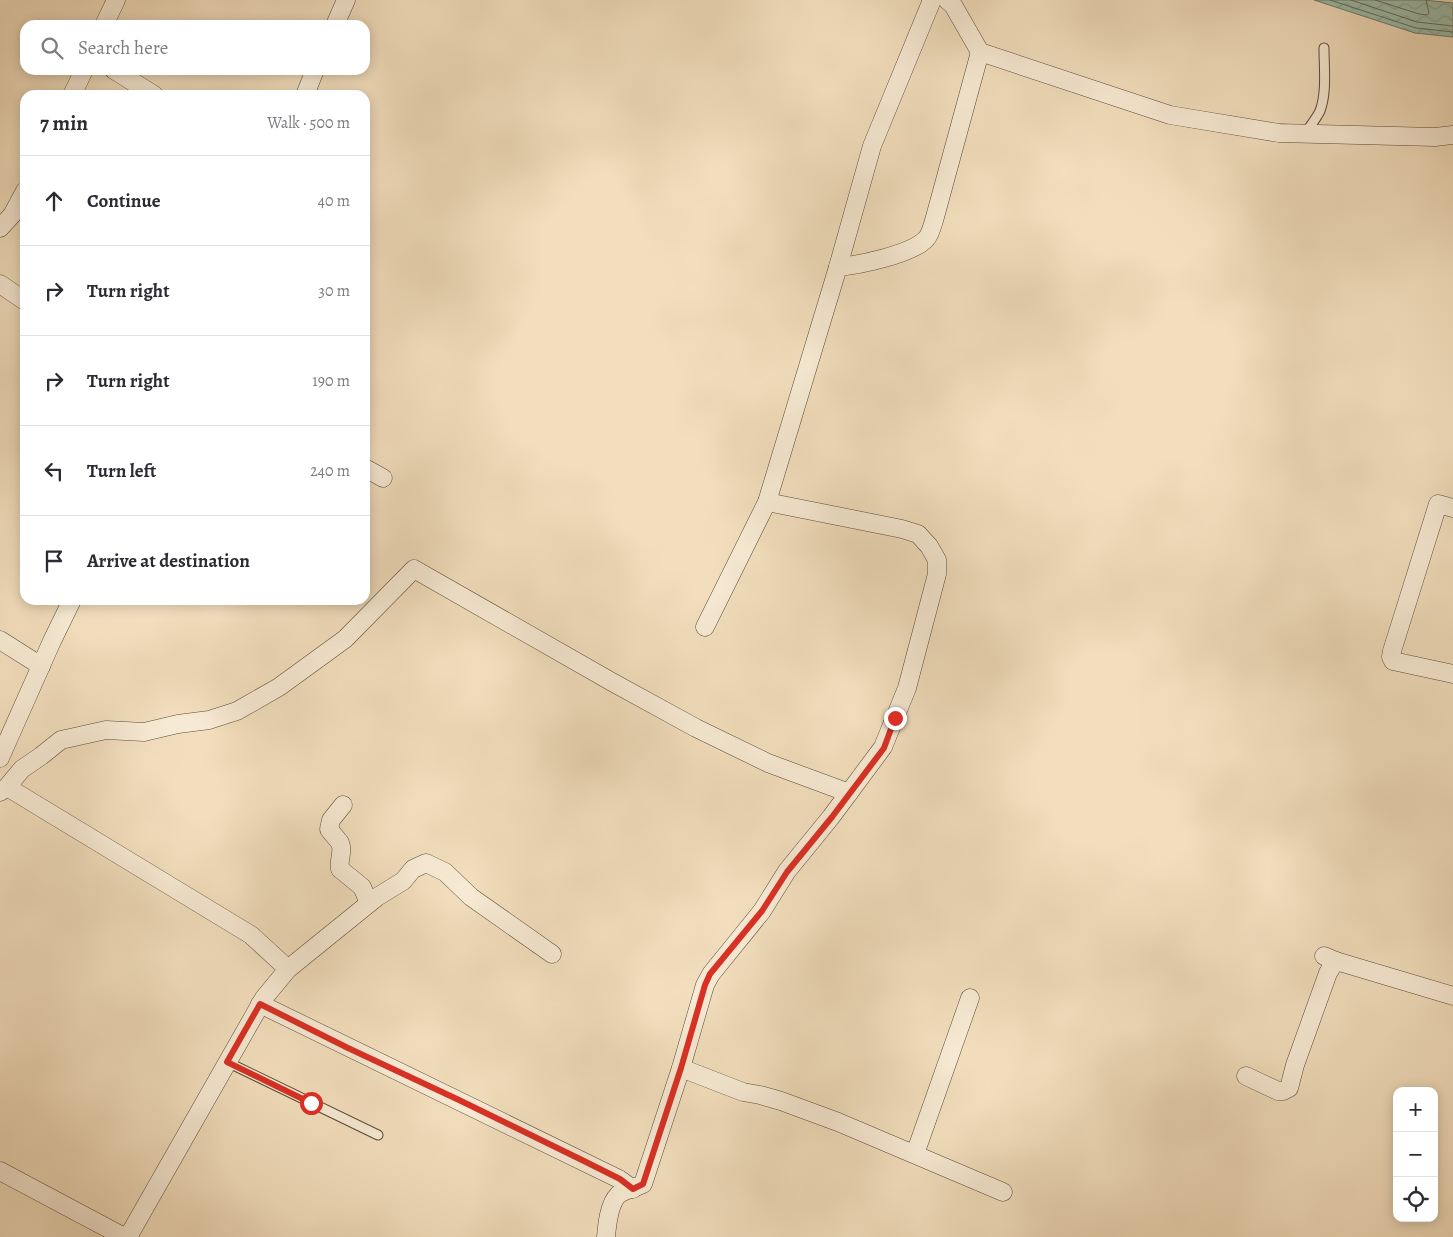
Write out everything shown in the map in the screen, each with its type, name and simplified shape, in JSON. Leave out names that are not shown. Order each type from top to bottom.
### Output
[{"type":"street","points":[[106,20],[116,0]]},
{"type":"street","points":[[337,20],[346,0]]},
{"type":"street","points":[[705,627],[766,502],[838,267],[872,146],[932,0]]},
{"type":"street","points":[[947,0],[953,5],[980,52],[1170,115],[1279,133],[1453,136]]},
{"type":"street","points":[[838,267],[850,266],[895,254],[913,248],[928,238],[980,52]]},
{"type":"street","points":[[74,90],[82,75]]},
{"type":"street","points":[[122,75],[146,90]]},
{"type":"street","points":[[307,90],[314,75]]},
{"type":"street","points":[[0,228],[12,215],[20,200]]},
{"type":"street","points":[[0,284],[20,298]]},
{"type":"street","points":[[370,471],[383,478]]},
{"type":"street","points":[[606,1237],[612,1206],[618,1196],[626,1190],[643,1184],[710,974],[762,911],[787,872],[884,748],[907,688],[937,574],[937,560],[930,546],[918,534],[902,529],[766,502]]},
{"type":"street","points":[[1453,508],[1438,504],[1391,657],[1393,662],[1453,674]]},
{"type":"street","points":[[288,969],[251,935],[3,789],[22,769],[61,740],[106,730],[144,732],[178,724],[209,720],[237,711],[279,687],[345,639],[414,569],[696,728],[768,762],[849,793]]},
{"type":"street","points":[[0,758],[70,605]]},
{"type":"street","points":[[0,640],[41,666]]},
{"type":"street","points":[[343,805],[331,820],[329,829],[340,842],[340,869],[362,887],[369,903]]},
{"type":"street","points":[[128,1237],[260,1004],[288,969],[369,903],[402,881],[413,869],[426,863],[444,872],[471,897],[552,954]]},
{"type":"street","points":[[1246,1076],[1278,1091],[1289,1088],[1331,968],[1330,959],[1453,996]]},
{"type":"street","points":[[915,1154],[970,998]]},
{"type":"street","points":[[260,1004],[459,1100],[610,1175],[633,1189]]},
{"type":"street","points":[[681,1068],[743,1092],[781,1101],[838,1122],[1003,1192]]},
{"type":"street","points":[[0,1171],[124,1237]]},
{"type":"lane","points":[[1305,134],[1321,109],[1324,92],[1324,48]]},
{"type":"lane","points":[[227,1062],[378,1135]]},
{"type":"water","points":[[1314,0],[1424,0],[1453,3],[1453,37],[1415,33]]},
{"type":"route","points":[[311,1103],[227,1062],[260,1004],[584,1161],[620,1179],[633,1189],[643,1184],[710,974],[762,911],[787,872],[832,817],[884,748],[895,718]]}]
